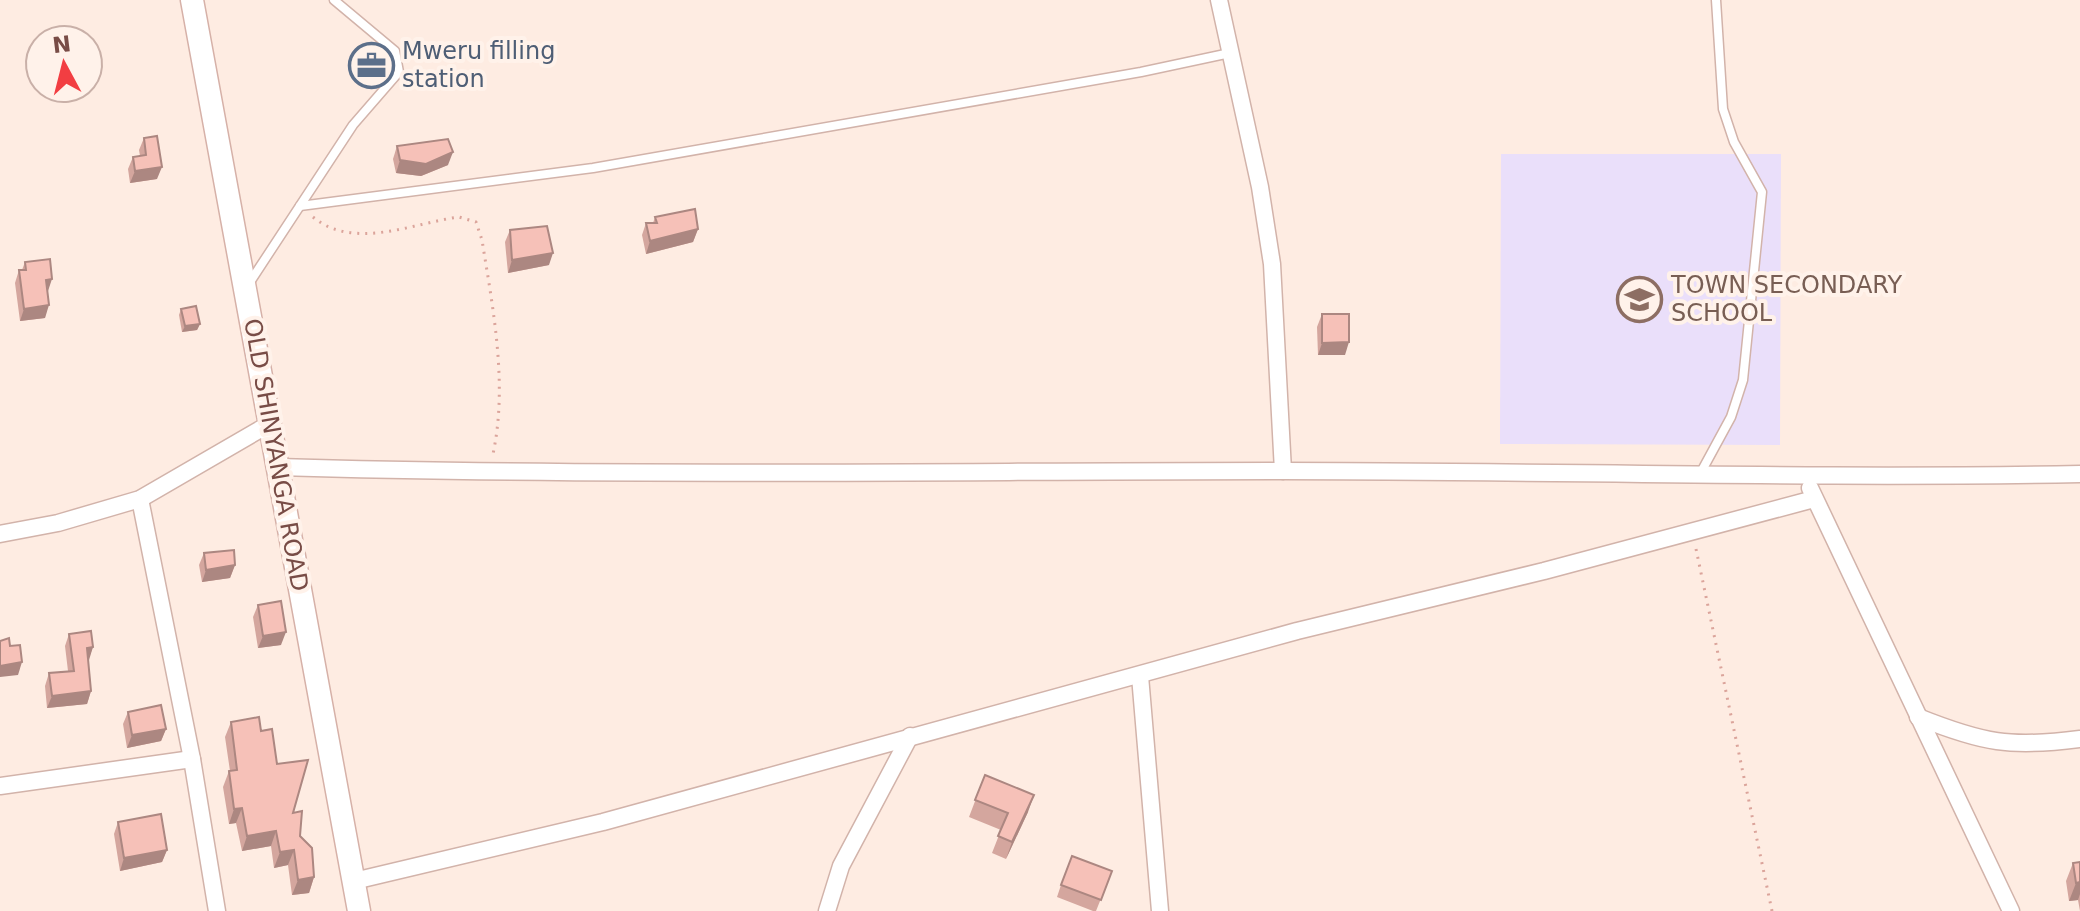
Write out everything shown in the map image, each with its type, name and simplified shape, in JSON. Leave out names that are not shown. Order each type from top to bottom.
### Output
[{"type":"main road","name":"OLD SHINYANGA ROAD","points":[[192,0],[359,911]]},
{"type":"street","points":[[1219,0],[1232,52],[1272,264],[1283,471]]},
{"type":"street","points":[[0,534],[58,523],[140,499],[271,423]]},
{"type":"street","points":[[278,467],[489,473],[1283,471],[1805,476],[2080,474]]},
{"type":"street","points":[[1805,476],[2011,911]]},
{"type":"street","points":[[140,499],[192,759],[217,911]]},
{"type":"street","points":[[354,881],[603,822],[1297,631],[1544,571],[1814,499]]},
{"type":"street","points":[[1140,676],[1160,911]]},
{"type":"street","points":[[1918,717],[1972,739],[2003,743],[2080,739]]},
{"type":"street","points":[[827,911],[841,866],[910,736]]},
{"type":"street","points":[[0,786],[192,759]]},
{"type":"lane","points":[[246,287],[371,101],[399,72],[395,51],[334,0]]},
{"type":"lane","points":[[1700,475],[1731,417],[1743,380],[1762,192],[1734,142],[1723,109],[1716,0]]},
{"type":"lane","points":[[300,206],[593,168],[1141,72],[1232,52]]},
{"type":"path","points":[[300,206],[327,227],[348,233],[375,233],[459,217],[476,222],[482,240],[498,359],[497,436],[489,473]]},
{"type":"path","points":[[1692,530],[1772,911]]},
{"type":"shaded area","name":"TOWN SECONDARY SCHOOL","points":[[1501,154],[1781,154],[1780,445],[1500,444]]},
{"type":"building","points":[[157,136],[162,167],[135,171],[133,157],[146,155],[144,138]]},
{"type":"building","points":[[448,139],[453,152],[426,164],[400,160],[397,146]]},
{"type":"building","points":[[695,209],[698,229],[650,241],[646,223],[657,223],[655,217]]},
{"type":"building","points":[[547,226],[553,253],[512,260],[510,230]]},
{"type":"building","points":[[50,259],[52,279],[46,280],[49,305],[24,309],[19,270],[26,270],[25,262]]},
{"type":"building","points":[[196,306],[200,324],[185,326],[181,309]]},
{"type":"building","points":[[1322,314],[1349,314],[1349,342],[1322,343]]},
{"type":"building","points":[[234,550],[235,565],[206,570],[204,553]]},
{"type":"building","points":[[281,601],[286,632],[263,636],[258,605]]},
{"type":"building","points":[[91,631],[93,647],[87,648],[91,691],[52,696],[49,673],[74,671],[69,634]]},
{"type":"building","points":[[9,638],[10,646],[20,645],[22,662],[0,666],[0,641]]},
{"type":"building","points":[[161,705],[166,729],[132,735],[128,712]]},
{"type":"building","points":[[259,717],[261,731],[272,729],[277,764],[308,760],[293,813],[302,811],[300,836],[312,848],[314,877],[298,880],[294,850],[280,852],[276,831],[247,836],[242,808],[234,809],[229,771],[237,770],[231,722]]},
{"type":"building","points":[[985,775],[1034,795],[1012,842],[998,836],[1008,813],[975,800]]},
{"type":"building","points":[[161,814],[167,850],[124,858],[118,822]]},
{"type":"building","points":[[1072,856],[1112,871],[1101,900],[1061,885]]},
{"type":"building","points":[[2080,862],[2080,882],[2076,883],[2073,863]]},
{"type":"place","name":"Mweru filling station","points":[[371,65]]},
{"type":"place","name":"TOWN SECONDARY SCHOOL","points":[[1640,299]]}]
